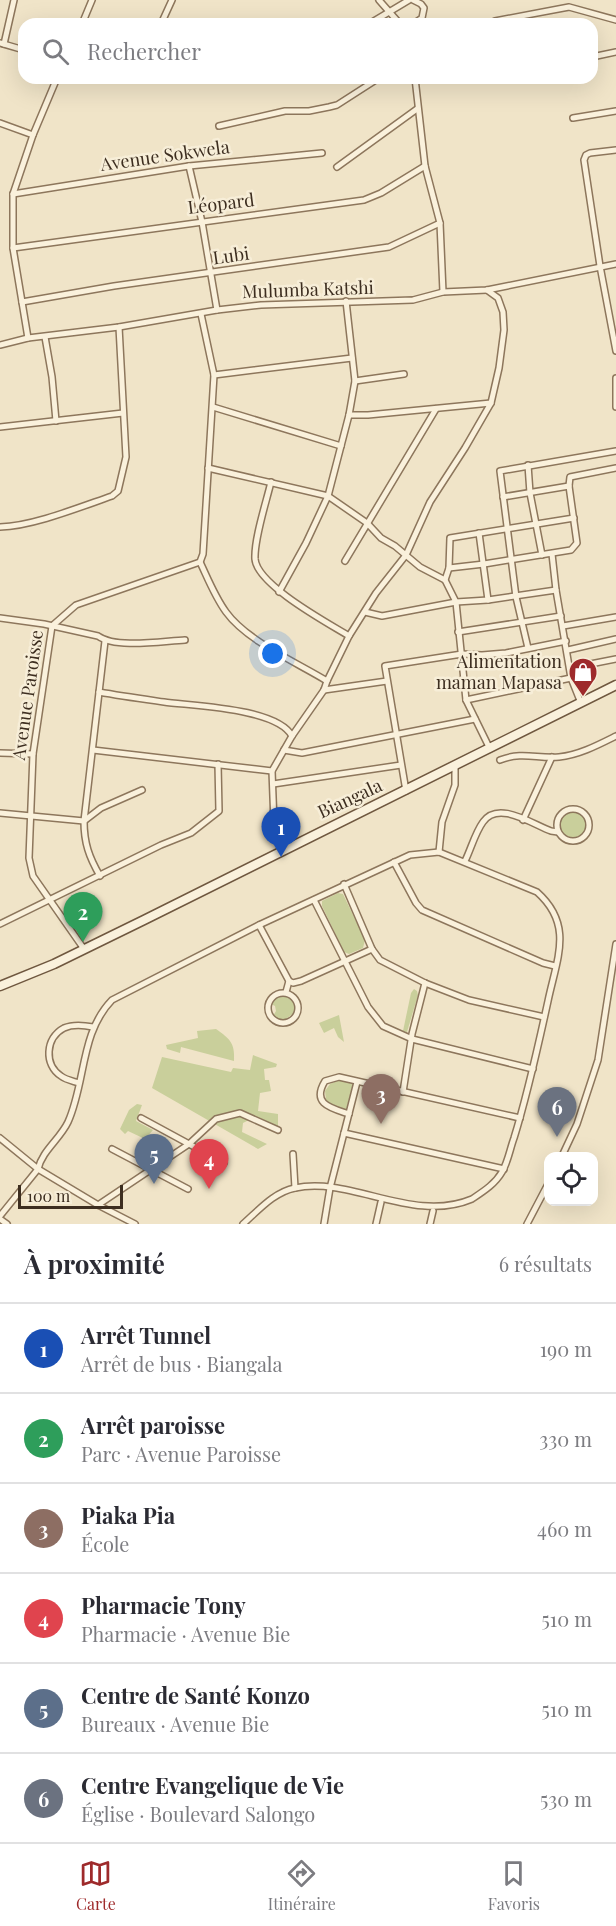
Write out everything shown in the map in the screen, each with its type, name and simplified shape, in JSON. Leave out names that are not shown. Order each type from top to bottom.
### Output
[{"type":"street","points":[[14,0],[2,43],[18,48]]},
{"type":"street","points":[[84,18],[92,0]]},
{"type":"street","points":[[163,18],[172,0]]},
{"type":"street","points":[[379,0],[394,18]]},
{"type":"street","points":[[378,18],[411,0],[421,4],[424,8],[422,18]]},
{"type":"street","points":[[511,18],[569,7],[616,20]]},
{"type":"street","points":[[598,56],[616,52]]},
{"type":"street","points":[[28,338],[13,248],[13,194],[33,135],[54,84]]},
{"type":"street","points":[[219,126],[285,111],[309,111],[337,105],[370,84]]},
{"type":"street","points":[[415,84],[424,166],[440,223],[443,292]]},
{"type":"street","points":[[337,167],[417,109]]},
{"type":"street","points":[[573,118],[616,111]]},
{"type":"street","points":[[0,123],[33,135]]},
{"type":"street","points":[[616,150],[590,153],[584,160],[616,351]]},
{"type":"street","name":"Avenue Sokwela","points":[[13,194],[189,166],[322,153]]},
{"type":"street","points":[[189,166],[202,222],[217,310]]},
{"type":"street","name":"Léopard","points":[[13,248],[372,199],[424,166]]},
{"type":"street","name":"Lubi","points":[[22,302],[114,286],[212,274],[389,247],[440,223]]},
{"type":"street","name":"Mulumba Katshi","points":[[0,345],[28,338],[261,305],[413,300],[443,292],[487,290],[616,264]]},
{"type":"street","points":[[285,849],[274,823],[272,771],[292,736],[324,690],[349,636],[376,593],[406,555],[430,502],[491,403],[500,368],[504,330],[503,312],[498,298],[487,290]]},
{"type":"street","points":[[279,592],[328,496],[349,415],[355,381],[346,301]]},
{"type":"street","points":[[201,314],[214,375],[203,554],[200,562],[218,598],[237,624],[258,640],[327,681]]},
{"type":"street","points":[[0,527],[14,527],[45,518],[112,496],[118,491],[126,457],[118,327]]},
{"type":"street","points":[[45,337],[56,421]]},
{"type":"street","points":[[214,375],[352,358]]},
{"type":"street","points":[[355,381],[404,374]]},
{"type":"street","points":[[616,378],[616,406]]},
{"type":"street","points":[[349,415],[368,416],[491,403]]},
{"type":"street","points":[[213,407],[341,446]]},
{"type":"street","points":[[345,561],[436,410]]},
{"type":"street","points":[[0,427],[123,413]]},
{"type":"street","points":[[528,648],[516,597],[500,471],[616,451]]},
{"type":"street","points":[[528,465],[530,493],[542,555]]},
{"type":"street","points":[[208,468],[328,496],[420,567],[445,580],[456,602],[466,700],[490,749]]},
{"type":"street","points":[[449,568],[552,554],[574,547],[577,543],[569,486],[572,475],[616,468]]},
{"type":"street","points":[[271,482],[255,558],[259,569],[279,592],[349,636]]},
{"type":"street","points":[[503,496],[569,486]]},
{"type":"street","points":[[445,580],[449,568],[450,538],[574,518]]},
{"type":"street","points":[[479,533],[489,600]]},
{"type":"street","points":[[552,554],[571,678],[581,703]]},
{"type":"street","name":"Avenue Paroisse","points":[[84,949],[31,871],[28,858],[33,754],[52,626],[76,605],[200,562]]},
{"type":"street","points":[[365,612],[382,616],[456,602],[516,597],[556,590]]},
{"type":"street","points":[[458,632],[561,616]]},
{"type":"street","points":[[563,626],[616,617]]},
{"type":"street","points":[[0,618],[98,636],[105,641],[185,640]]},
{"type":"street","points":[[568,650],[616,639]]},
{"type":"street","points":[[100,876],[91,862],[85,843],[84,821],[105,641]]},
{"type":"street","points":[[406,791],[385,666],[462,654],[506,653],[566,641]]},
{"type":"street","points":[[570,668],[616,659]]},
{"type":"street","points":[[466,700],[571,678]]},
{"type":"street","points":[[324,690],[387,681]]},
{"type":"street","name":"Biangala","points":[[0,986],[84,949],[455,767],[616,685]]},
{"type":"street","points":[[99,692],[244,712],[273,722],[289,730],[292,736]]},
{"type":"street","points":[[284,750],[302,753],[475,719]]},
{"type":"street","points":[[500,760],[512,755],[560,757],[587,750],[616,736]]},
{"type":"street","points":[[93,750],[272,771]]},
{"type":"street","points":[[0,753],[33,754]]},
{"type":"street","points":[[523,820],[552,757]]},
{"type":"street","points":[[0,924],[191,833],[218,812],[218,765]]},
{"type":"street","points":[[273,784],[401,765]]},
{"type":"street","points":[[439,852],[443,817],[455,785],[455,767]]},
{"type":"street","points":[[0,813],[84,821],[101,808],[142,790]]},
{"type":"street","points":[[465,861],[482,823],[489,816],[502,812],[558,832],[567,840],[580,840],[588,831],[588,818],[579,810],[566,810],[558,819],[558,832]]},
{"type":"street","points":[[7,1224],[0,1218],[38,1169],[40,1161],[68,1122],[93,1027],[112,1000],[259,925],[410,855],[439,852],[537,892],[546,900],[559,924],[561,934],[533,1069],[504,1169],[497,1180],[464,1203],[433,1211],[381,1202],[330,1188],[295,1188],[277,1195],[243,1224]]},
{"type":"street","points":[[394,862],[422,910],[543,963],[555,966]]},
{"type":"street","points":[[344,884],[372,949],[380,960],[425,983],[469,1000],[544,1017]]},
{"type":"street","points":[[314,900],[375,1017],[383,1026],[412,1039],[533,1069]]},
{"type":"street","points":[[259,925],[289,981],[286,992]]},
{"type":"street","points":[[564,1152],[577,1124],[598,1060],[616,944]]},
{"type":"street","points":[[289,981],[293,983],[301,981],[372,949]]},
{"type":"street","points":[[404,1092],[412,1039],[425,983]]},
{"type":"street","points":[[286,992],[296,1000],[298,1012],[289,1022],[276,1022],[268,1012],[267,1006],[274,995],[286,992]]},
{"type":"street","points":[[80,1083],[58,1074],[49,1061],[48,1051],[57,1033],[64,1028],[80,1025],[93,1027]]},
{"type":"street","points":[[349,1114],[328,1108],[323,1103],[321,1094],[325,1081],[339,1077],[520,1118]]},
{"type":"street","points":[[324,1224],[330,1188],[357,1082]]},
{"type":"street","points":[[98,1205],[189,1144],[216,1119],[240,1113],[278,1130]]},
{"type":"street","points":[[141,1118],[224,1163]]},
{"type":"street","points":[[344,1132],[504,1169]]},
{"type":"street","points":[[0,1138],[38,1169],[135,1224]]},
{"type":"street","points":[[112,1149],[189,1189]]},
{"type":"street","points":[[293,1154],[295,1188]]},
{"type":"street","points":[[527,1224],[544,1193]]},
{"type":"street","points":[[376,1224],[381,1202]]},
{"type":"street","points":[[430,1224],[433,1211]]},
{"type":"green space","points":[[573,812],[582,816],[586,825],[582,834],[573,838],[564,834],[560,825],[564,816]]},
{"type":"green space","points":[[338,893],[343,894],[365,940],[363,948],[349,954],[344,952],[322,906],[322,901]]},
{"type":"green space","points":[[414,989],[418,995],[407,1032],[403,1031],[411,993]]},
{"type":"green space","points":[[280,992],[292,995],[297,1002],[294,1013],[282,1022],[276,1022],[272,1018],[276,1011],[275,1006],[269,1003],[274,995]]},
{"type":"green space","points":[[339,1015],[344,1042],[338,1037],[334,1028],[324,1033],[319,1023]]},
{"type":"green space","points":[[216,1029],[231,1042],[234,1061],[181,1047],[180,1053],[167,1049],[166,1045],[198,1038],[197,1031]]},
{"type":"green space","points":[[253,1055],[277,1064],[276,1067],[264,1069],[265,1080],[269,1080],[271,1091],[260,1093],[258,1111],[278,1114],[278,1127],[255,1117],[243,1123],[242,1132],[267,1144],[258,1149],[152,1088],[162,1057],[231,1072],[233,1068],[250,1070]]},
{"type":"green space","points":[[339,1080],[353,1084],[346,1110],[332,1106],[326,1100],[325,1091],[330,1084]]},
{"type":"green space","points":[[137,1104],[142,1105],[136,1121],[153,1130],[145,1139],[128,1131],[125,1134],[120,1129],[129,1110]]},
{"type":"place","name":"Alimentation maman Mapasa","points":[[583,698]]},
{"type":"place","name":"Arrêt Tunnel","points":[[281,857]]},
{"type":"place","name":"Arrêt paroisse","points":[[83,942]]},
{"type":"place","name":"Piaka Pia","points":[[381,1124]]},
{"type":"place","name":"Centre Evangelique de Vie","points":[[557,1137]]},
{"type":"place","name":"Centre de Santé Konzo","points":[[154,1184]]},
{"type":"place","name":"Pharmacie Tony","points":[[209,1189]]}]
